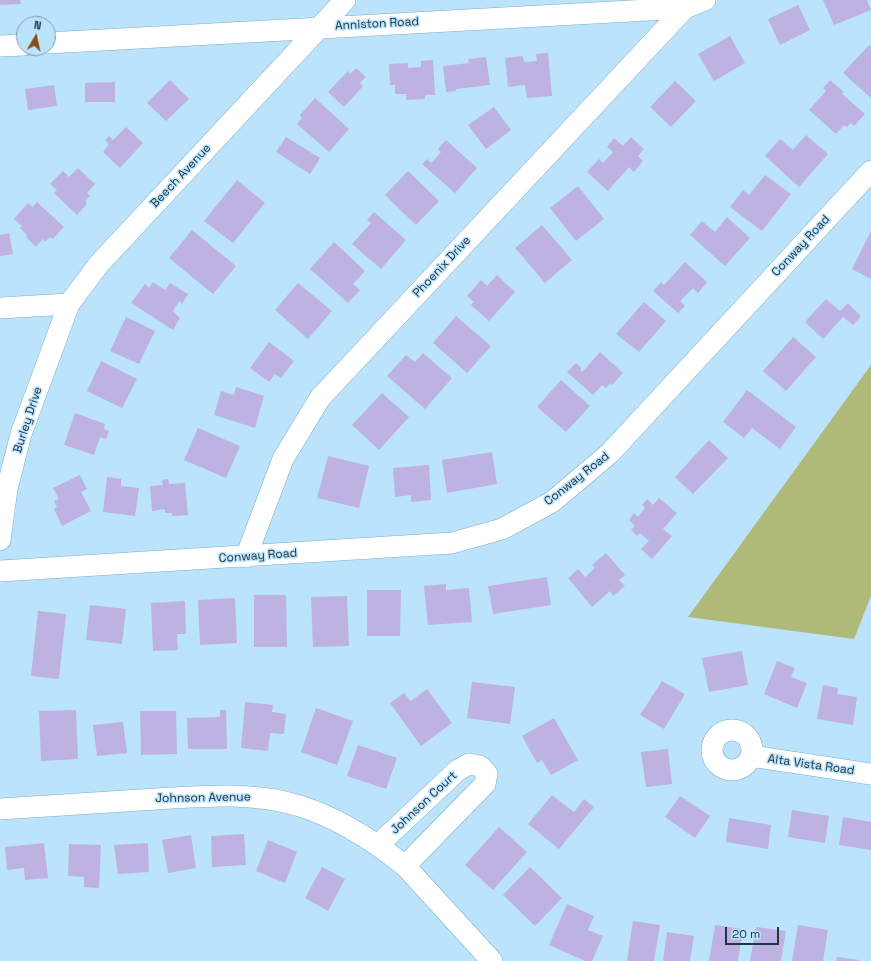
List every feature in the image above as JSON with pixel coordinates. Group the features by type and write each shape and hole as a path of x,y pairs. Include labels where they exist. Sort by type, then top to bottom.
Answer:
{"street":[{"name":"Beech Avenue","path":"69,304 99,264 345,0"},
{"name":"Anniston Road","path":"56,43 684,8 705,0"},
{"name":"Phoenix Drive","path":"246,557 283,459 320,398 684,8"},
{"path":"0,46 16,45"},
{"name":"Conway Road","path":"0,571 246,557 452,543 502,529 552,502 610,453 871,171"},
{"path":"0,308 69,304"},
{"name":"Burley Drive","path":"0,540 7,489 21,434 69,304"},
{"name":"Alta Vista Road","path":"751,756 871,774"},
{"name":"Johnson Court","path":"378,845 458,770 469,764 480,766 487,774 485,784 405,866"},
{"name":"Johnson Avenue","path":"0,809 199,796 257,797 299,806 330,818 378,845 405,866 492,961"}],"green space":[{"path":"871,365 871,596 854,639 688,617"}],"building":[{"path":"0,0 20,0 21,4 0,5"},
{"path":"823,0 867,0 871,10 834,25"},
{"path":"798,5 810,30 780,45 768,19"},
{"path":"730,36 745,63 714,81 698,54"},
{"path":"869,45 871,47 871,98 843,73"},
{"path":"548,53 552,96 527,98 525,85 508,87 505,58 523,56 524,62 537,61 536,54"},
{"path":"486,57 490,85 456,89 456,91 446,92 443,66 469,63 468,59"},
{"path":"433,60 435,95 425,95 425,99 406,100 406,94 395,94 395,85 390,85 389,64 408,63 408,68 421,67 421,61"},
{"path":"356,68 366,77 360,83 363,86 344,107 328,92 348,71 350,74"},
{"path":"170,80 189,99 166,121 147,103"},
{"path":"830,80 844,92 842,94 865,114 854,126 851,123 847,127 844,125 836,134 809,110 826,91 823,88"},
{"path":"675,81 696,101 671,127 650,107"},
{"path":"115,82 115,102 85,102 85,83"},
{"path":"54,85 57,106 28,110 25,89"},
{"path":"315,98 349,129 329,152 297,124 302,118 300,115"},
{"path":"494,107 511,130 486,149 468,125"},
{"path":"126,127 143,143 120,168 103,152 109,144 105,140 109,136 113,140"},
{"path":"806,135 828,154 799,187 765,156 780,139 793,150"},
{"path":"286,137 320,158 310,174 276,152"},
{"path":"631,137 644,149 638,156 643,161 634,172 629,167 608,191 587,172 599,159 603,163 613,152 607,147 614,138 623,146"},
{"path":"446,140 477,168 455,193 422,164 427,159 431,163 441,152 438,149"},
{"path":"78,168 95,184 87,193 90,196 85,201 87,204 77,215 54,193 57,190 50,184 63,171 69,177"},
{"path":"408,171 439,201 416,225 385,195"},
{"path":"765,175 791,194 762,231 730,207 743,190 749,195"},
{"path":"237,180 265,203 233,243 204,221"},
{"path":"578,186 604,219 576,241 550,208"},
{"path":"37,202 64,227 53,239 50,237 45,242 43,239 36,247 26,237 27,235 20,228 22,226 14,219 28,203 32,207"},
{"path":"374,212 406,240 381,269 352,244 371,223 367,220"},
{"path":"727,217 750,238 725,266 690,235 702,221 715,232"},
{"path":"542,225 572,260 545,283 515,248"},
{"path":"192,230 236,266 213,294 169,258"},
{"path":"871,231 871,279 852,269"},
{"path":"9,233 13,254 0,256 0,235"},
{"path":"334,242 365,271 353,284 360,290 348,303 310,269"},
{"path":"685,262 707,282 698,293 693,288 680,301 685,306 678,313 653,291 661,282 664,285"},
{"path":"497,275 515,292 489,321 471,305 474,302 467,296 481,280 487,286"},
{"path":"153,282 165,290 170,283 188,294 182,304 179,301 173,311 180,318 173,330 131,303 145,284 149,288"},
{"path":"298,283 332,311 308,339 275,310"},
{"path":"826,299 840,311 848,303 861,316 853,325 843,317 823,339 805,322"},
{"path":"644,302 666,321 639,352 616,334"},
{"path":"456,316 491,346 467,373 433,343"},
{"path":"126,317 155,331 139,364 110,351"},
{"path":"793,337 816,357 786,391 763,371"},
{"path":"269,342 294,361 281,378 275,374 269,382 250,368"},
{"path":"600,352 623,373 612,385 610,383 606,388 602,385 593,395 567,372 576,363 582,368 580,369 582,372"},
{"path":"423,353 452,378 425,409 387,376 406,355 415,362"},
{"path":"101,361 137,379 122,408 87,391"},
{"path":"561,380 590,406 566,432 537,407"},
{"path":"236,387 264,396 255,428 214,415 221,391 234,395"},
{"path":"747,390 796,427 780,449 752,428 744,438 723,422"},
{"path":"382,393 409,417 379,450 352,425"},
{"path":"75,413 105,424 104,429 109,431 106,439 100,437 94,455 64,445"},
{"path":"198,428 240,446 226,478 184,460"},
{"path":"709,440 728,458 693,494 675,477"},
{"path":"492,452 497,484 447,493 442,460"},
{"path":"328,456 369,466 359,508 317,498"},
{"path":"429,465 431,500 411,502 411,495 395,497 393,468"},
{"path":"80,475 87,489 81,492 91,511 62,526 54,509 57,507 54,501 59,499 53,488"},
{"path":"107,477 121,479 121,486 139,488 135,516 103,512"},
{"path":"168,479 169,484 185,483 188,515 172,516 172,513 165,513 165,509 152,511 150,486 163,485 162,480"},
{"path":"659,498 677,513 663,529 672,536 652,559 641,549 649,541 640,533 637,536 631,530 635,526 629,520 634,513 638,517 645,508 642,505 647,499 653,505"},
{"path":"606,553 625,575 619,580 625,586 613,596 610,591 592,607 568,578 578,569 585,577 595,568 592,565"},
{"path":"547,577 551,605 493,614 488,586"},
{"path":"446,584 446,590 469,588 472,622 428,625 424,586"},
{"path":"367,590 401,590 400,636 367,636"},
{"path":"254,595 286,595 287,647 254,647"},
{"path":"347,596 349,646 313,647 311,597"},
{"path":"235,598 237,643 200,645 198,600"},
{"path":"185,601 186,634 177,634 178,650 153,651 151,603"},
{"path":"90,605 126,609 122,644 86,640"},
{"path":"38,611 66,614 59,679 31,676"},
{"path":"742,651 748,685 709,692 702,658"},
{"path":"777,661 795,668 791,677 807,683 797,708 764,694"},
{"path":"662,681 685,694 664,729 640,715"},
{"path":"472,682 515,687 510,724 467,718"},
{"path":"823,685 838,688 837,694 857,697 853,725 817,719"},
{"path":"427,689 452,723 421,746 390,703 404,693 411,701"},
{"path":"245,702 273,705 272,712 286,714 284,734 270,733 268,751 241,748"},
{"path":"316,708 353,721 337,765 301,752"},
{"path":"76,710 78,759 41,761 39,711"},
{"path":"220,710 226,710 227,749 188,749 187,718 220,717"},
{"path":"140,711 176,711 177,754 141,755"},
{"path":"554,718 578,760 551,775 542,760 537,763 522,736"},
{"path":"123,722 127,753 97,756 93,725"},
{"path":"358,745 397,758 386,789 347,776"},
{"path":"668,749 672,784 646,787 641,752"},
{"path":"552,795 574,812 584,799 594,807 559,849 528,824"},
{"path":"680,796 710,816 695,838 665,817"},
{"path":"792,810 829,816 825,843 788,837"},
{"path":"843,817 871,822 871,850 839,845"},
{"path":"729,818 771,825 768,849 726,842"},
{"path":"499,827 527,852 493,890 465,865"},
{"path":"244,834 246,865 212,867 211,836"},
{"path":"191,835 196,868 168,873 162,840"},
{"path":"268,840 297,852 285,883 256,871"},
{"path":"44,843 48,878 25,880 24,868 7,870 5,847"},
{"path":"148,843 149,872 118,874 114,845"},
{"path":"69,844 101,845 99,888 84,887 84,877 68,876"},
{"path":"322,867 345,879 328,911 305,898"},
{"path":"530,867 562,898 535,926 503,895"},
{"path":"567,904 594,916 588,930 603,936 592,961 585,961 549,945"},
{"path":"633,921 660,925 654,961 627,961"},
{"path":"715,925 743,929 738,961 709,961"},
{"path":"798,925 828,930 823,961 792,961"},
{"path":"756,927 786,931 781,961 750,961"},
{"path":"667,932 694,936 690,961 663,961"},
{"path":"837,957 859,960 859,961 836,961"}]}
